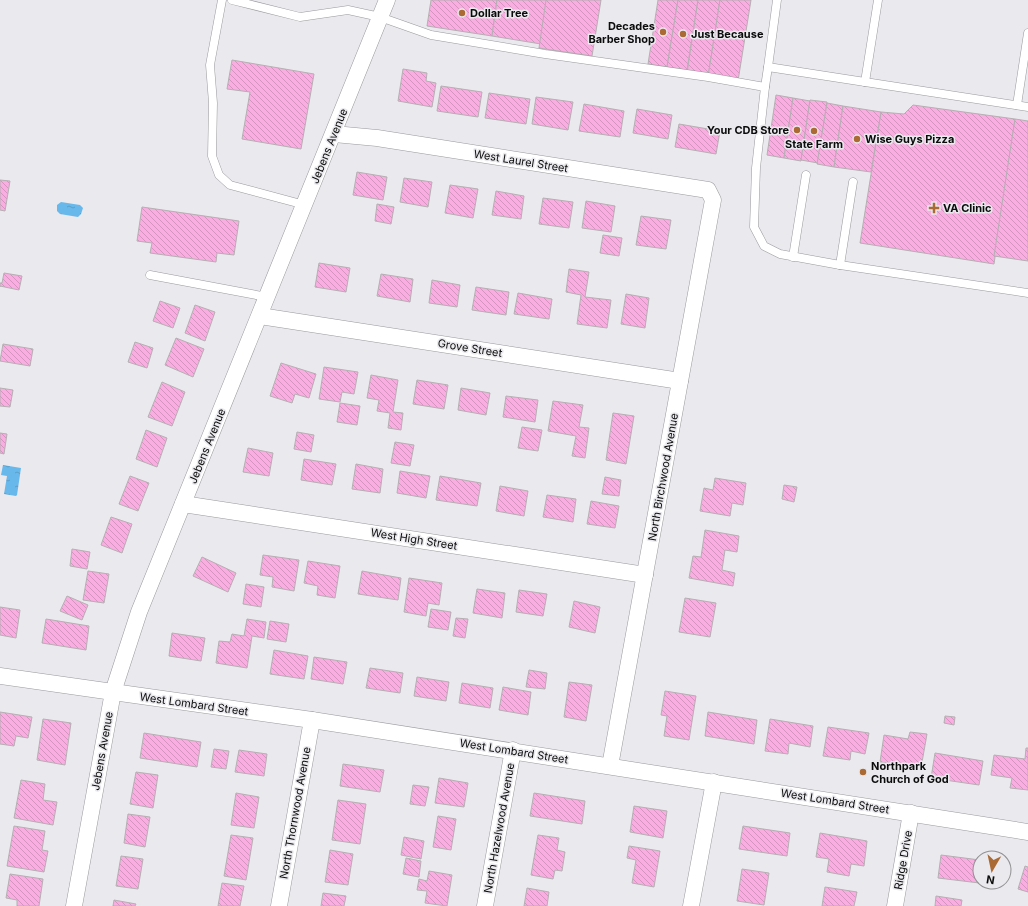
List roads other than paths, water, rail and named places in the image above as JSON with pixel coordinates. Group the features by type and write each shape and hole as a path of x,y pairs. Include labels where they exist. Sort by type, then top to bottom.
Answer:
{"street":[{"name":"Jebens Avenue","path":"74,906 112,692 139,612 334,134 387,0"},
{"name":"West Laurel Street","path":"334,134 377,138 708,190"},
{"name":"North Birchwood Avenue","path":"610,766 713,200 708,190"},
{"name":"Grove Street","path":"260,316 680,381"},
{"name":"West High Street","path":"183,504 645,575"},
{"name":"West Lombard Street","path":"0,676 512,750 1028,832"},
{"name":"North Thornwood Avenue","path":"279,906 312,720"},
{"name":"North Hazelwood Avenue","path":"485,906 512,750"},
{"path":"692,906 714,782"},
{"name":"Ridge Drive","path":"895,906 911,813"}],"lane":[{"path":"222,0 210,65 213,103 212,156 219,175 230,185 305,205"},
{"path":"232,0 300,17 348,10 380,18 431,36 708,77 765,87"},
{"path":"777,0 756,168 754,227 764,246 780,254 840,265 1028,292"},
{"path":"865,82 878,0"},
{"path":"1017,105 1028,33"},
{"path":"768,67 1028,107"},
{"path":"793,256 806,175"},
{"path":"840,265 853,182"},
{"path":"150,275 267,297"}],"water":[{"path":"61,202 80,205 83,208 81,214 78,217 60,214 57,211 57,205"},
{"path":"3,465 21,468 16,496 4,494 7,476 1,475"}],"place":[{"name":"Dollar Tree","path":"462,13"},
{"name":"Decades Barber Shop","path":"663,32"},
{"name":"Just Because","path":"683,34"},
{"name":"Your CDB Store","path":"797,130"},
{"name":"State Farm","path":"814,131"},
{"name":"Wise Guys Pizza","path":"857,139"},
{"name":"VA Clinic","path":"934,208"},
{"name":"Northpark Church of God","path":"863,772"}]}
